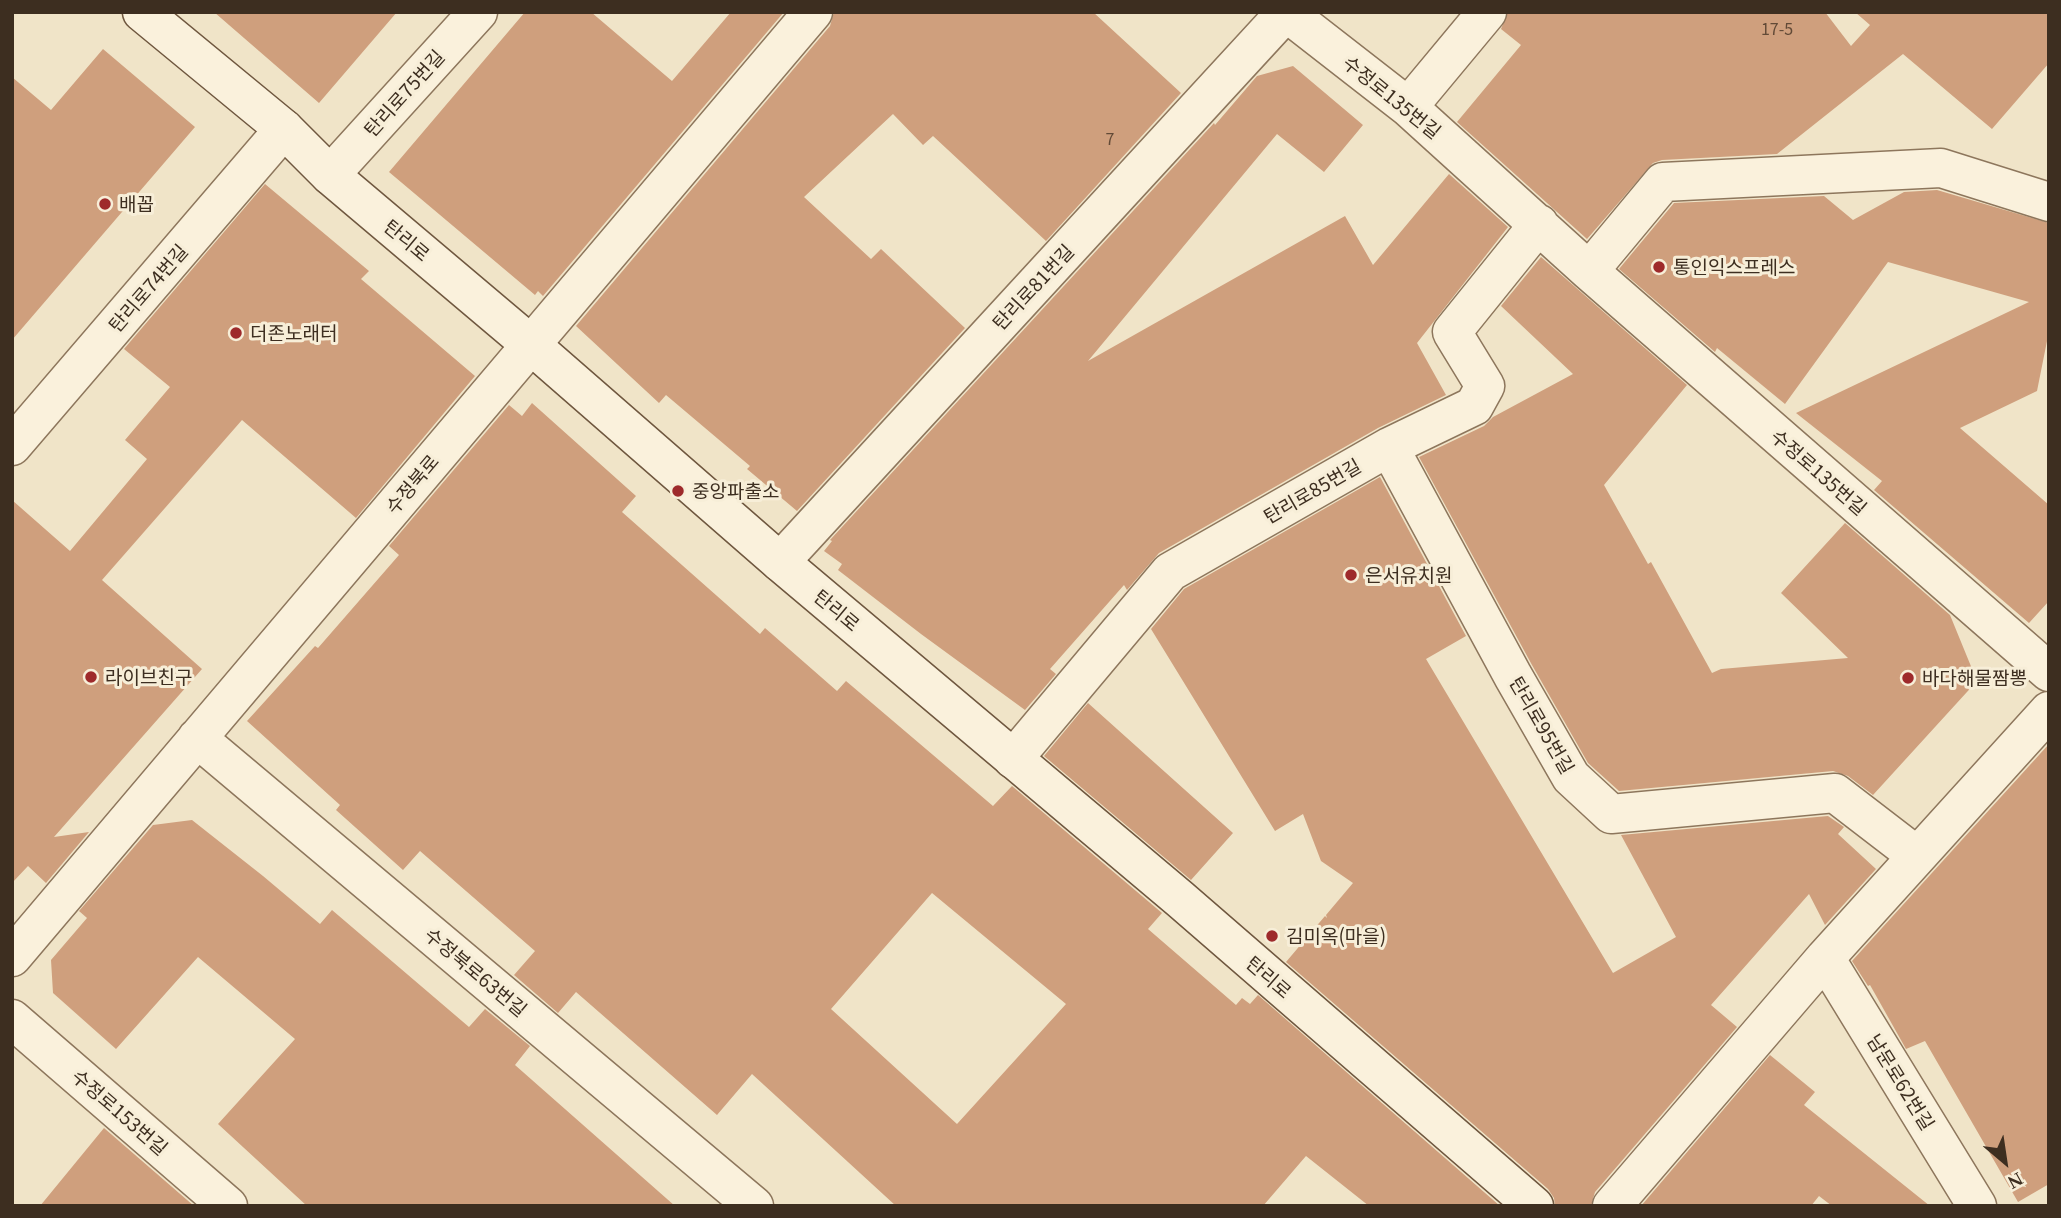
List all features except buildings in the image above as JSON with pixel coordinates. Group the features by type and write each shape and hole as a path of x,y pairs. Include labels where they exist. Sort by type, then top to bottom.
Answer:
{"street":[{"name":"탄리로","path":"142,12 284,129 330,175 530,344 780,562 1190,908 1534,1206"},
{"name":"탄리로75번길","path":"330,175 478,12"},
{"name":"수정북로","path":"12,957 813,12"},
{"name":"수정로135번길","path":"1286,12 1408,107 1589,271 2049,672"},
{"name":"탄리로81번길","path":"780,562 1286,12"},
{"path":"1408,107 1487,12"},
{"name":"탄리로74번길","path":"12,446 284,129"},
{"path":"1589,271 1663,182 1941,168 2049,202"},
{"name":"탄리로85번길","path":"1013,759 1170,572 1390,447 1474,406 1485,386 1452,332 1539,224"},
{"name":"탄리로95번길","path":"1390,447 1513,676 1571,777 1611,814 1835,793 1917,856"},
{"path":"1612,1206 1825,958 2049,711"},
{"name":"수정북로63번길","path":"197,738 754,1206"},
{"name":"남문로62번길","path":"1825,958 1977,1206"},
{"name":"수정로153번길","path":"12,1019 229,1206"}],"place":[{"name":"배꼽","path":"105,204"},
{"name":"통인익스프레스","path":"1659,267"},
{"name":"더존노래터","path":"236,333"},
{"name":"중앙파출소","path":"678,491"},
{"name":"은서유치원","path":"1351,575"},
{"name":"라이브친구","path":"91,677"},
{"name":"바다해물짬뽕","path":"1908,678"},
{"name":"김미옥(마을)","path":"1272,936"}]}
